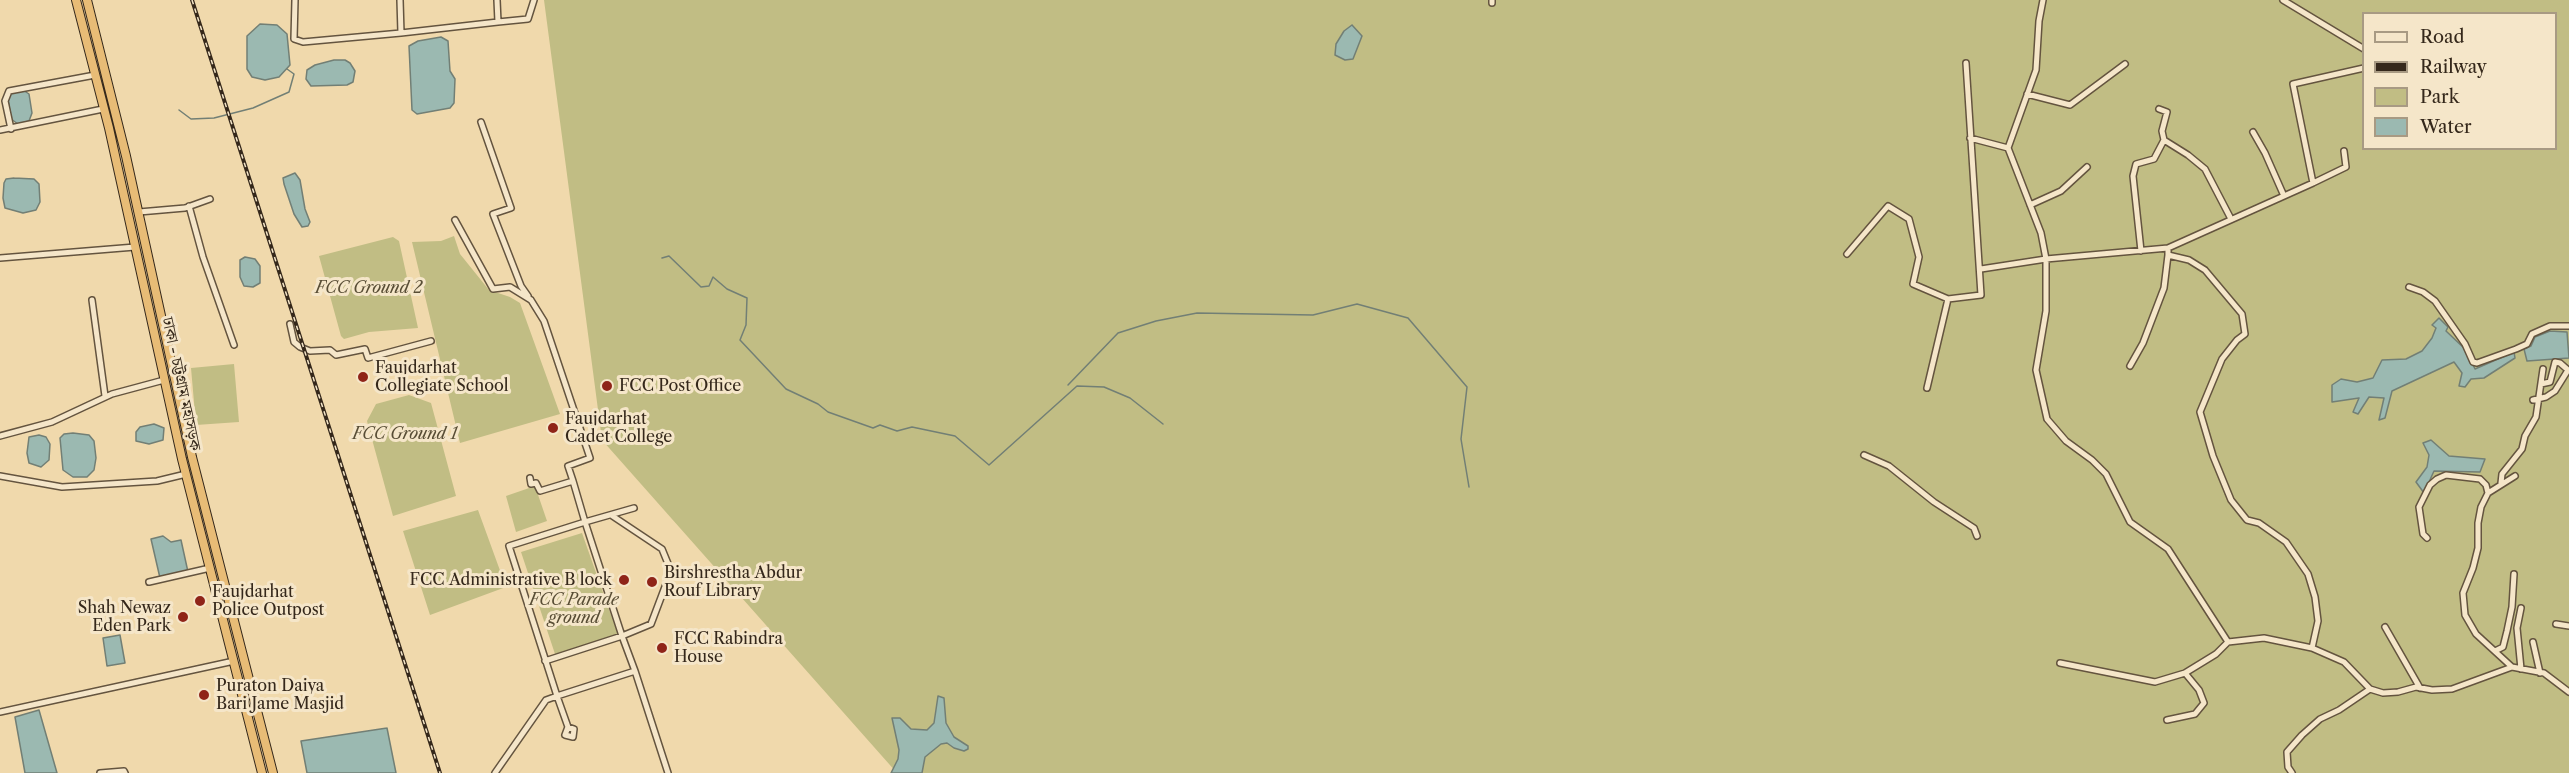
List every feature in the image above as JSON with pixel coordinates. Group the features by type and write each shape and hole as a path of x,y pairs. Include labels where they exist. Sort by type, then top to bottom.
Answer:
{"highway":[{"name":"ঢাকা - চট্টগ্রাম মহাসড়ক","path":"76,0 186,474 262,773"},
{"name":"ঢাকা - চট্টগ্রাম মহাসড়ক","path":"87,0 139,212 192,457 273,773"}],"street":[{"path":"295,0 294,39 303,42 528,20 534,0"},
{"path":"400,0 401,33"},
{"path":"497,0 498,22"},
{"path":"2043,0 2039,21 2036,70 2008,148 2042,233 2046,259 2046,311 2036,369 2047,419 2066,441 2092,460 2106,474 2130,522 2168,549 2228,642"},
{"path":"2283,0 2362,48"},
{"path":"1847,254 1888,206 1910,219 1919,256 1913,284 1948,299 1981,295 1966,63"},
{"path":"2027,94 2070,105 2125,64"},
{"path":"2313,183 2293,84 2362,69"},
{"path":"11,129 5,101 9,91 95,75"},
{"path":"0,130 103,109"},
{"path":"2141,251 2133,176 2136,164 2154,159 2164,140 2162,131 2167,112 2159,109"},
{"path":"481,122 511,208 493,214 521,286 544,321 590,458 568,466 668,773"},
{"path":"2253,132 2284,196"},
{"path":"1970,138 2008,148"},
{"path":"2164,140 2205,169 2230,217"},
{"path":"2168,252 2346,167 2344,151"},
{"path":"2030,205 2061,191 2087,167"},
{"path":"139,212 189,206 210,199"},
{"path":"189,206 203,257 234,345"},
{"path":"455,220 493,289 510,287 531,300"},
{"path":"0,258 135,247"},
{"path":"1981,269 2046,259 2141,251 2168,252 2189,260 2205,270 2242,314 2245,334 2237,340 2222,359 2200,412 2213,456 2231,500 2247,520 2259,523 2286,542 2308,574 2315,597 2318,621 2312,648"},
{"path":"2130,366 2143,344 2164,288 2168,252"},
{"path":"2409,287 2423,292 2435,301 2465,344 2473,362 2477,363 2527,344 2532,334 2550,326 2569,326"},
{"path":"1927,388 1948,299"},
{"path":"93,300 105,396"},
{"path":"290,324 294,342 300,347 310,351 330,350 336,355 364,349 368,358 431,341"},
{"path":"2536,400 2555,391 2568,370 2555,362 2550,382 2541,384"},
{"path":"2501,483 2502,474 2522,449 2525,436 2535,417 2536,400 2543,369"},
{"path":"0,436 52,422 105,396 164,380"},
{"path":"1864,454 1889,466 1934,502 1974,528 1977,536"},
{"path":"0,476 62,487 157,481 186,474"},
{"path":"2427,538 2423,534 2419,507 2430,485 2446,475 2480,478 2486,485 2487,493 2478,523 2478,548 2474,568 2463,593 2465,615 2476,634 2512,667 2540,672 2569,692"},
{"path":"2487,493 2515,476"},
{"path":"530,478 531,484 537,483 540,491 573,481"},
{"path":"568,727 509,546 634,508"},
{"path":"545,661 651,624 671,571 662,549 611,515"},
{"path":"149,582 210,568"},
{"path":"2495,651 2503,647 2507,631 2512,607 2514,573"},
{"path":"2521,608 2517,628 2521,669"},
{"path":"2556,624 2569,626"},
{"path":"2385,627 2420,688"},
{"path":"2060,663 2155,682 2185,673 2216,654 2228,642 2264,638 2312,648 2344,662 2370,689 2383,693 2420,688 2452,689 2512,667"},
{"path":"2533,642 2540,672"},
{"path":"0,712 234,661"},
{"path":"495,773 546,700 635,671"},
{"path":"2167,720 2195,714 2204,703 2199,690 2185,673"},
{"path":"2292,773 2288,767 2287,752 2302,735 2320,719 2339,710 2370,689"},
{"path":"100,773 124,771 125,773"}],"green space":[{"path":"544,0 2569,0 2569,773 897,773 602,440"},
{"path":"454,236 460,254 489,290 520,303 560,414 460,443 412,242 441,241"},
{"name":"FCC Ground 2","path":"393,237 399,241 418,328 369,332 344,339 341,336 319,256"},
{"path":"234,364 239,422 196,425 191,368"},
{"name":"FCC Ground 1","path":"409,395 431,403 456,496 393,516 367,421 376,404"},
{"path":"535,486 547,521 516,532 506,496"},
{"path":"478,510 506,587 430,615 403,531"},
{"name":"FCC Parade ground","path":"582,533 618,635 555,654 521,552"}],"water":[{"path":"260,24 277,25 287,34 290,65 279,77 265,80 252,77 247,69 247,36"},
{"path":"1352,25 1362,36 1353,59 1345,60 1335,55 1336,44 1344,31"},
{"path":"441,37 448,41 450,71 455,79 454,103 450,108 417,114 412,110 409,46 418,41"},
{"path":"334,60 345,60 350,63 355,71 353,82 347,85 311,86 306,79 307,70 315,65"},
{"path":"23,90 29,94 32,113 29,121 18,124 11,119 8,99 10,93"},
{"path":"295,173 300,180 305,209 310,222 308,226 302,227 294,214 284,184 283,178"},
{"path":"6,179 34,179 39,184 40,202 36,210 23,213 5,208 4,183"},
{"path":"245,257 255,259 260,266 260,283 253,287 244,286 240,277 240,260"},
{"path":"2439,318 2448,327 2446,331 2466,350 2475,369 2514,352 2515,358 2484,378 2471,379 2465,387 2459,386 2462,373 2454,362 2392,391 2385,418 2379,420 2384,398 2369,397 2358,414 2353,412 2359,398 2332,402 2332,385 2341,379 2357,382 2373,378 2382,360 2406,359 2422,351 2436,328 2432,325"},
{"path":"2550,331 2567,332 2569,358 2527,361 2524,349 2531,346 2535,337"},
{"path":"154,424 164,428 163,440 149,444 136,441 136,432 140,427"},
{"path":"64,434 89,435 94,441 96,458 94,470 87,477 73,477 63,470 60,438"},
{"path":"39,435 46,437 50,444 49,460 41,467 29,463 27,453 29,437"},
{"path":"2431,440 2449,456 2485,459 2480,472 2434,471 2424,493 2416,482 2427,467 2429,455 2423,443"},
{"path":"163,536 171,542 181,540 188,572 160,578 151,539"},
{"path":"120,635 125,663 107,666 103,638"},
{"path":"938,696 944,698 946,723 954,737 968,746 968,749 964,751 947,743 941,744 925,757 922,773 891,773 898,759 899,750 892,718 900,718 911,729 927,730 934,723"},
{"path":"39,710 57,773 25,773 15,717"},
{"path":"387,728 396,773 307,773 301,741"}],"waterway":[{"path":"179,110 191,119 214,118 253,108 289,92 294,74 287,69"},
{"path":"662,258 669,256 701,287 709,286 713,277 727,289 747,298 746,325 740,340 786,389 818,404 828,412 873,428 880,425 897,431 912,427 955,436 989,465 1077,386 1104,387 1130,398 1163,424"},
{"path":"1068,385 1118,333 1156,321 1197,313 1313,315 1357,304 1408,318 1467,387 1461,439 1469,487"}],"railway":[{"path":"192,0 440,773"}],"place":[{"name":"Faujdarhat Collegiate School","path":"363,377"},
{"name":"FCC Post Office","path":"607,386"},
{"name":"Faujdarhat Cadet College","path":"553,428"},
{"name":"FCC Administrative B lock","path":"624,580"},
{"name":"Birshrestha Abdur Rouf Library","path":"652,582"},
{"name":"Faujdarhat Police Outpost","path":"200,601"},
{"name":"Shah Newaz Eden Park","path":"183,617"},
{"name":"FCC Rabindra House","path":"662,648"},
{"name":"Puraton Daiya Bari Jame Masjid","path":"204,695"}]}
